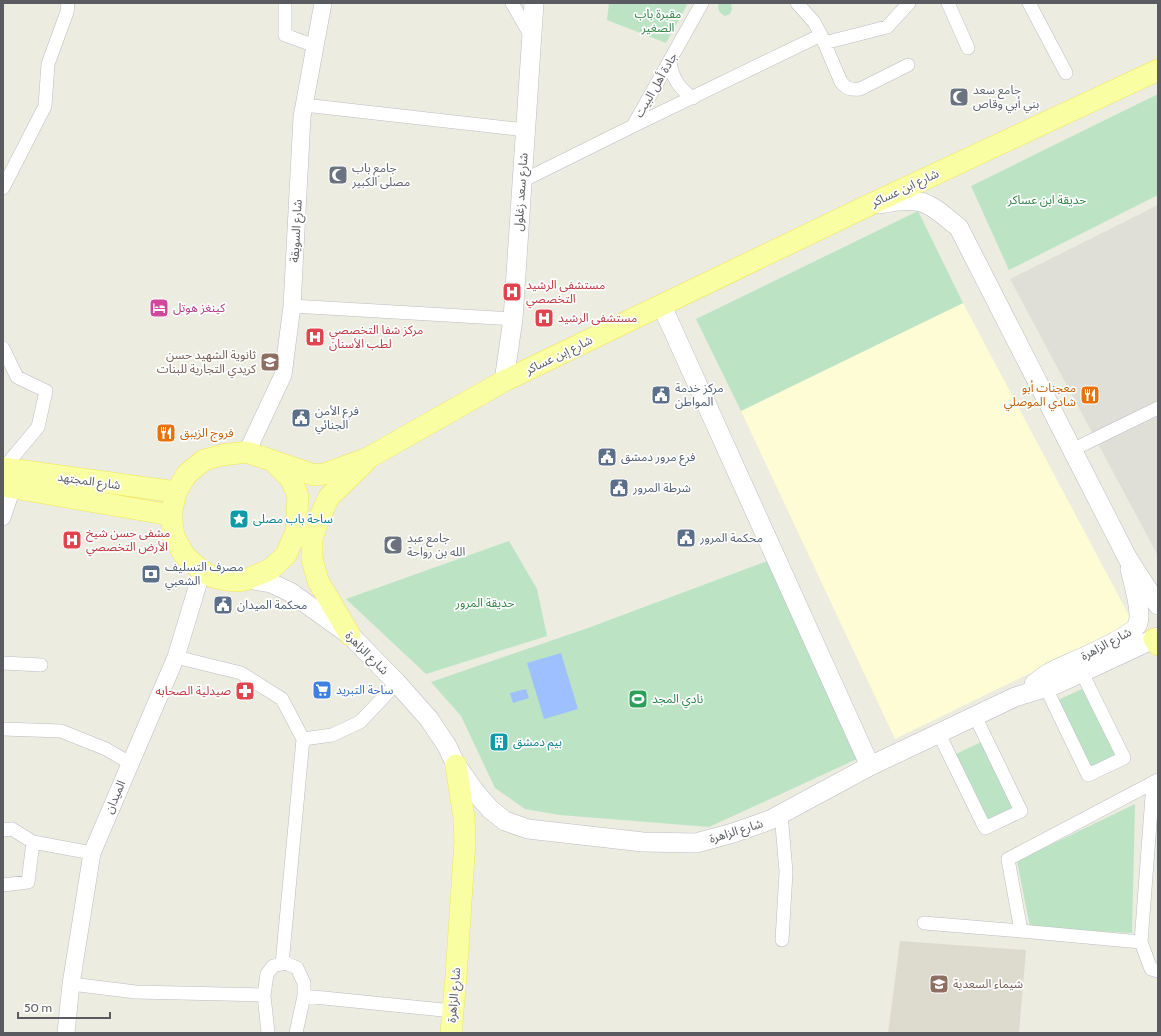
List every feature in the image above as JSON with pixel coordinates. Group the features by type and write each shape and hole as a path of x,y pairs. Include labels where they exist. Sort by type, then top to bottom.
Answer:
{"main road":[{"name":"شارع سعد زغلول","path":"504,381 513,319 534,3"},
{"name":"شارع ابن عساكر","path":"865,207 872,199 886,190 1158,56"},
{"name":"شارع ابن عساكر","path":"865,207 1158,70"},
{"path":"865,207 902,200 918,201 935,208 959,228 1128,559 1158,605"},
{"name":"شارع إبن عساكر","path":"274,462 314,475 324,474 368,458 504,381 865,207"},
{"path":"662,306 870,766"},
{"path":"246,452 274,462 291,479 298,496 296,532 286,555 271,569 248,579 239,581 213,577 202,571 185,556 174,537 171,514 176,492 187,474 204,460 222,454 246,452"},
{"path":"350,635 318,581 312,559 312,540 317,523 329,497 368,458"},
{"name":"شارع المجتهد","path":"3,468 95,482 176,492"},
{"name":"شارع المجتهد","path":"8,487 171,514"},
{"name":"شارع الزاهرة","path":"248,579 271,583 290,592 350,635 397,683 429,719 447,746 456,765 476,793 490,809 506,820 528,829 632,841 696,843 733,833 770,820 870,766 1015,697 1049,674 1132,632 1138,626 1139,614 1128,559"},
{"name":"شارع الزاهرة","path":"1015,697 1057,684 1157,640"},
{"name":"شارع الزاهرة","path":"451,1033 465,841 464,818 456,765"}],"street":[{"path":"3,188 45,106 48,64 67,12 68,3"},
{"path":"285,3 285,35 315,46"},
{"name":"شارع السويقة","path":"246,452 283,375 292,306 304,105 323,3"},
{"path":"512,3 532,38"},
{"name":"جادة أهل البيت","path":"633,126 702,3"},
{"path":"797,3 814,22 823,39 841,82 846,88 852,90 860,89 908,64"},
{"path":"522,181 633,126 823,39 887,27 908,3"},
{"path":"948,3 968,48"},
{"path":"1029,3 1066,73"},
{"path":"670,62 676,83 693,98"},
{"path":"304,105 526,130"},
{"path":"292,306 513,319"},
{"path":"3,348 17,377 46,391 38,427 3,468"},
{"path":"1072,450 1158,408"},
{"path":"3,519 8,487"},
{"name":"الميدان","path":"66,1033 71,984 92,853 176,657 202,571"},
{"path":"176,657 241,673 282,699 303,739 282,964"},
{"path":"3,663 41,665"},
{"path":"1046,688 1088,775 1124,758 1082,673"},
{"path":"303,739 332,734 360,722 397,683"},
{"path":"939,734 985,828 1021,811 975,716"},
{"path":"3,729 61,731 106,749 130,763"},
{"path":"1021,931 1008,859 1155,781"},
{"path":"1155,781 1141,942 1151,969 1158,971"},
{"path":"782,813 786,872 782,940"},
{"path":"3,830 12,830 33,842 92,853"},
{"path":"3,885 28,882 33,842"},
{"path":"924,923 1141,942"},
{"path":"268,1033 264,995 267,974 273,966 282,964 297,968 304,983 304,996 296,1033"},
{"path":"71,984 136,992 264,995"},
{"path":"304,996 453,1011"}],"shaded area":[{"path":"1158,205 1158,556 1010,279"},
{"path":"963,303 1133,623 895,739 741,411"},
{"path":"900,941 1026,950 1019,1033 888,1033"}],"green space":[{"name":"مقبرة باب الصغير","path":"609,3 688,3 666,43 607,20"},
{"path":"719,3 731,3 732,9 730,14 725,16 721,14 718,9"},
{"name":"حديقة ابن عساكر","path":"1158,94 1158,195 1009,270 971,186"},
{"path":"918,211 963,303 741,411 696,319"},
{"name":"حديقة المرور","path":"509,541 537,589 547,636 426,674 346,599"},
{"name":"نادي المجد","path":"770,560 857,759 709,827 560,815 525,809 495,788 461,716 431,682 588,628"},
{"path":"1084,688 1117,757 1090,770 1056,701"},
{"path":"981,742 1015,810 987,824 954,755"},
{"path":"1135,804 1132,933 1030,927 1017,861"}],"water":[{"path":"561,653 578,709 544,719 527,663"},
{"path":"526,689 529,698 513,703 510,693"}],"place":[{"name":"جامع سعد بني أبي وقاص","path":"959,97"},
{"name":"جامع باب مصلى الكبير","path":"338,175"},
{"name":"مستشفى الرشيد التخصصي","path":"512,292"},
{"name":"كينغز هوتل","path":"159,308"},
{"name":"مستشفى الرشيد","path":"544,318"},
{"name":"مركز شفا التخصصي لطب الأسنان","path":"315,337"},
{"name":"ثانوية الشهيد حسن كريدي التجارية للبنات","path":"270,362"},
{"name":"مركز خدمة المواطن","path":"661,395"},
{"name":"معجنات أبو شادي الموصلي","path":"1090,395"},
{"name":"فرع الأمن الجنائي","path":"301,418"},
{"name":"فروج الزيبق","path":"166,433"},
{"name":"فرع مرور دمشق","path":"607,457"},
{"name":"شرطة المرور","path":"619,488"},
{"name":"ساحة باب مصلى","path":"239,519"},
{"name":"محكمة المرور","path":"686,538"},
{"name":"مشفى حسن شيخ الأرض التخصصي","path":"72,540"},
{"name":"جامع عبد الله بن رواحة","path":"393,545"},
{"name":"مصرف التسليف الشعبي","path":"151,574"},
{"name":"محكمة الميدان","path":"223,605"},
{"name":"ساحة التبريد","path":"322,690"},
{"name":"صيدلية الصحابه","path":"245,691"},
{"name":"نادي المجد","path":"638,699"},
{"name":"بيم دمشق","path":"499,742"},
{"name":"شيماء السعدية","path":"939,984"}]}
